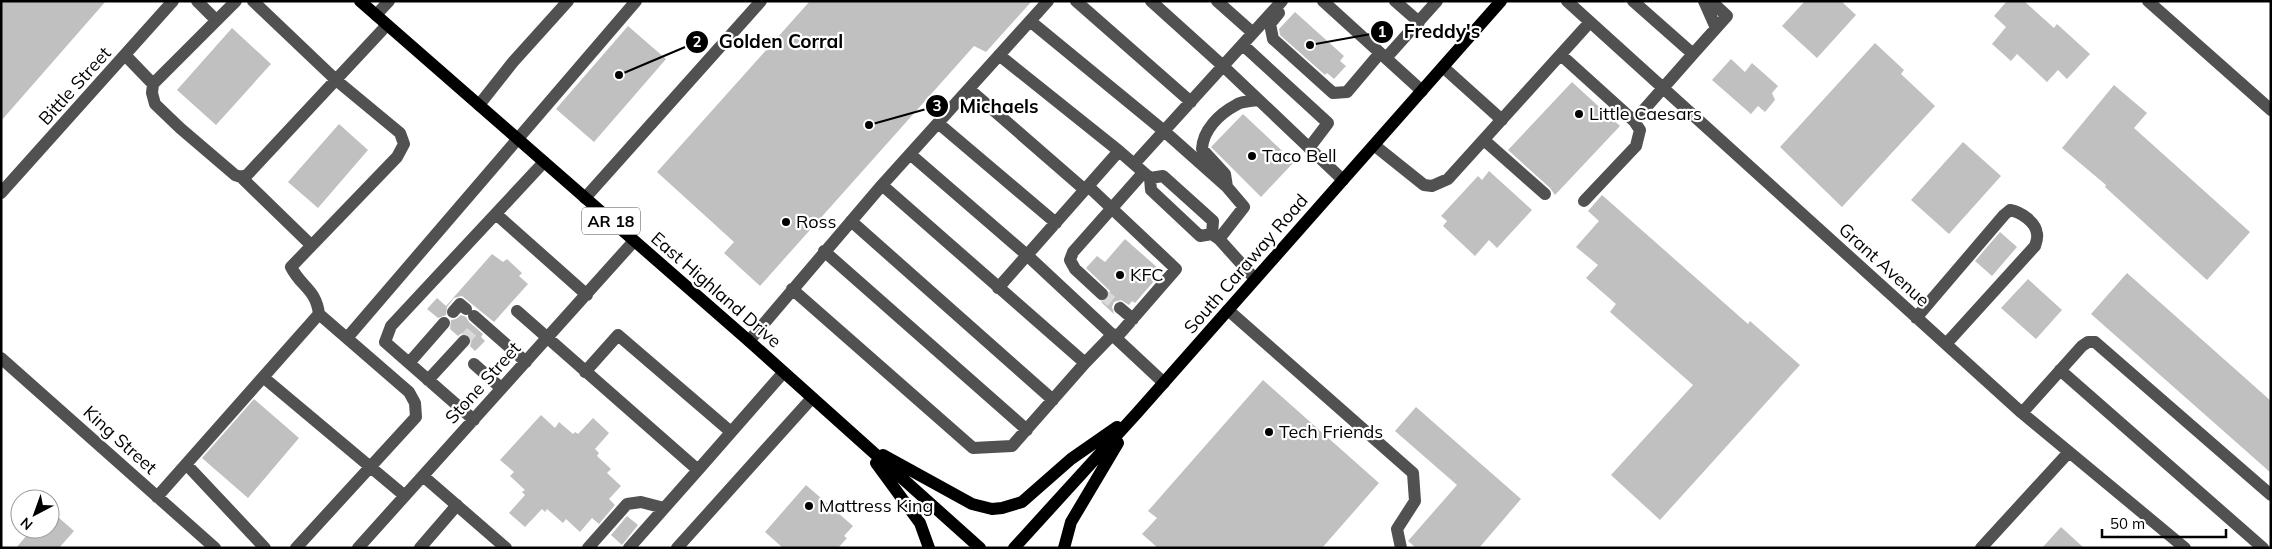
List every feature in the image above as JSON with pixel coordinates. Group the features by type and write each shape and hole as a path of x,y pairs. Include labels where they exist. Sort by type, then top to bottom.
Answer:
{"main road":[{"name":"East Highland Drive","path":"360,1 749,341 980,548"},
{"name":"South Caraway Road","path":"1014,548 1164,383 1443,68 1496,3"},
{"path":"861,442 972,504 992,509 1002,508 1022,502 1071,459 1137,413"},
{"path":"1064,548 1078,510 1137,413"},
{"path":"861,442 920,523 929,548"}],"street":[{"name":"Bittle Street","path":"1,193 174,1"},
{"path":"197,1 216,20"},
{"path":"236,1 153,84 152,93 155,104 235,175 241,177 311,245"},
{"path":"253,1 336,80 400,133 404,144 397,157 291,267 295,276 306,284 314,296 319,314 409,392 415,403 416,417 296,548"},
{"path":"376,15 389,1"},
{"path":"479,105 513,62 568,1"},
{"path":"347,338 636,1"},
{"path":"585,198 761,1"},
{"path":"749,341 851,221 1048,1"},
{"path":"1076,1 1191,102"},
{"path":"1151,1 1223,66 1343,180"},
{"path":"1217,1 1253,33"},
{"path":"1102,294 1075,269 1070,260 1073,252 1142,172 1164,132 1282,1"},
{"path":"1288,1 1270,24 1274,39 1333,93 1347,92 1419,22 1437,1"},
{"path":"1324,1 1422,91"},
{"path":"1395,1 1419,22"},
{"name":"Grant Avenue","path":"1567,1 2022,413 2185,548"},
{"path":"1633,1 1693,54"},
{"path":"1704,1 1716,28"},
{"path":"1634,122 1727,16 1711,1"},
{"path":"2148,1 2271,110"},
{"path":"999,55 1119,151 1142,172 1151,190 1200,236 1215,236 1244,207 1227,187 1030,20"},
{"path":"1374,145 1418,182 1432,186 1448,179 1590,22"},
{"path":"241,177 247,175 387,25"},
{"path":"1243,45 1328,123 1310,148"},
{"path":"1561,55 1634,122 1640,130 1636,146 1584,201"},
{"path":"126,56 153,84"},
{"path":"1443,68 1502,120"},
{"path":"792,289 973,448 1012,446 1085,363 1133,319 1176,269 1112,209 969,89"},
{"path":"1227,187 1225,174 1202,150 1203,138 1218,118 1237,104 1259,100"},
{"path":"938,123 1056,223"},
{"path":"1484,140 1545,194"},
{"path":"998,288 1119,151"},
{"path":"910,154 1028,256 1164,383"},
{"path":"474,420 385,342 391,326 544,162"},
{"path":"1142,172 1163,176 1213,220 1215,236 1255,279"},
{"path":"882,186 1085,363"},
{"path":"1916,318 2004,215 2010,210 2019,212 2034,226 2038,235 2035,246 1946,344"},
{"path":"496,214 587,295"},
{"path":"851,221 1053,400"},
{"name":"Stone Street","path":"358,548 634,241"},
{"path":"824,252 1027,430"},
{"path":"453,312 460,304 474,319 526,362"},
{"path":"1120,308 1133,319"},
{"path":"1228,310 1413,474 1415,501 1398,529 1401,548"},
{"path":"517,311 698,470"},
{"path":"157,496 319,314"},
{"path":"409,363 444,323"},
{"path":"586,372 618,334 731,432"},
{"path":"428,380 464,341"},
{"path":"2022,413 2082,346 2088,342 2095,342 2271,495"},
{"name":"King Street","path":"1,358 215,548"},
{"path":"474,364 502,388"},
{"path":"2060,370 2263,548"},
{"path":"629,548 783,373"},
{"path":"263,377 405,496"},
{"path":"677,548 812,398"},
{"path":"1981,548 2069,452"},
{"path":"186,464 265,548"},
{"path":"423,476 506,548"},
{"path":"588,548 626,504 641,502 664,508"},
{"path":"420,548 456,505"}],"building":[{"path":"1,1 106,1 1,121"},
{"path":"810,1 1032,1 986,52 974,46 760,286 724,253 734,242 657,172"},
{"path":"1805,1 1841,1 1856,15 1817,58 1782,26"},
{"path":"2007,1 2024,1 2054,28 2057,24 2090,54 2067,79 2058,70 2047,82 2017,54 2011,61 1992,44 2006,27 1994,16"},
{"path":"1295,12 1344,56 1340,61 1346,66 1334,79 1327,73 1325,75 1280,35 1279,29"},
{"path":"628,26 666,59 594,142 556,109"},
{"path":"232,28 271,64 216,125 177,90"},
{"path":"1875,43 1904,70 1901,74 1935,106 1842,207 1780,147"},
{"path":"1731,59 1745,72 1752,63 1778,86 1772,93 1775,100 1765,112 1758,106 1751,114 1712,80"},
{"path":"1572,82 1620,126 1555,195 1550,188 1508,150"},
{"path":"2114,85 2147,113 2134,128 2250,232 2207,280 2105,187 2106,185 2062,148"},
{"name":"Taco Bell","path":"1243,114 1294,162 1261,197 1211,147"},
{"path":"339,124 368,150 318,208 288,182"},
{"path":"1963,142 2001,176 1949,234 1911,200"},
{"path":"1489,171 1532,210 1497,248 1489,240 1475,256 1443,226 1447,221 1441,216 1478,176 1482,180"},
{"path":"1602,195 1748,324 1750,321 1800,365 1660,520 1611,475 1693,385 1610,312 1616,304 1586,278 1598,265 1576,247 1599,221 1588,211"},
{"path":"2000,232 2017,247 1992,276 1975,261"},
{"name":"KFC","path":"1125,239 1159,269 1152,277 1155,280 1135,303 1132,301 1129,305 1121,300 1114,302 1112,307 1114,314 1101,302 1108,299 1110,291 1086,268 1097,256 1105,262"},
{"path":"492,254 503,262 507,259 522,273 519,276 528,284 494,322 462,296 454,298 447,307 446,315 438,318 427,309 437,298 446,306"},
{"path":"2127,273 2271,401 2271,473 2091,314"},
{"path":"2028,279 2062,310 2036,339 2001,308"},
{"path":"461,315 466,317 483,334 481,337 485,341 475,351 470,346 472,339 469,335 462,333 458,336 450,329 451,320"},
{"name":"Tech Friends","path":"1263,380 1379,483 1322,548 1158,548 1142,534 1157,518 1148,511"},
{"path":"254,399 299,438 248,498 202,458"},
{"path":"1416,407 1521,499 1479,548 1416,548 1408,541 1457,485 1395,431"},
{"path":"541,415 555,428 559,422 573,434 575,432 578,434 593,418 609,433 595,449 599,453 597,456 611,469 607,473 621,486 609,499 615,505 599,524 592,518 580,532 566,519 563,523 547,509 545,512 542,509 525,527 509,513 525,495 522,492 525,490 510,476 514,472 500,460"},
{"name":"Mattress King","path":"806,485 853,526 844,536 847,538 838,548 783,548 765,532"},
{"path":"627,516 638,525 622,545 611,535"},
{"path":"60,519 74,531 59,548 16,548 24,539 60,539"},
{"path":"2061,527 2084,548 2042,548"}],"tunnel":[{"path":"1102,294 1120,308"},
{"path":"464,341 473,330"}],"place":[{"name":"Freddy's","path":"1310,45"},
{"name":"Golden Corral","path":"619,75"},
{"name":"Little Caesars","path":"1579,114"},
{"name":"Michaels","path":"869,125"},
{"name":"Taco Bell","path":"1252,156"},
{"name":"Ross","path":"786,222"},
{"name":"KFC","path":"1120,275"},
{"name":"Tech Friends","path":"1269,432"},
{"name":"Mattress King","path":"809,506"}]}
